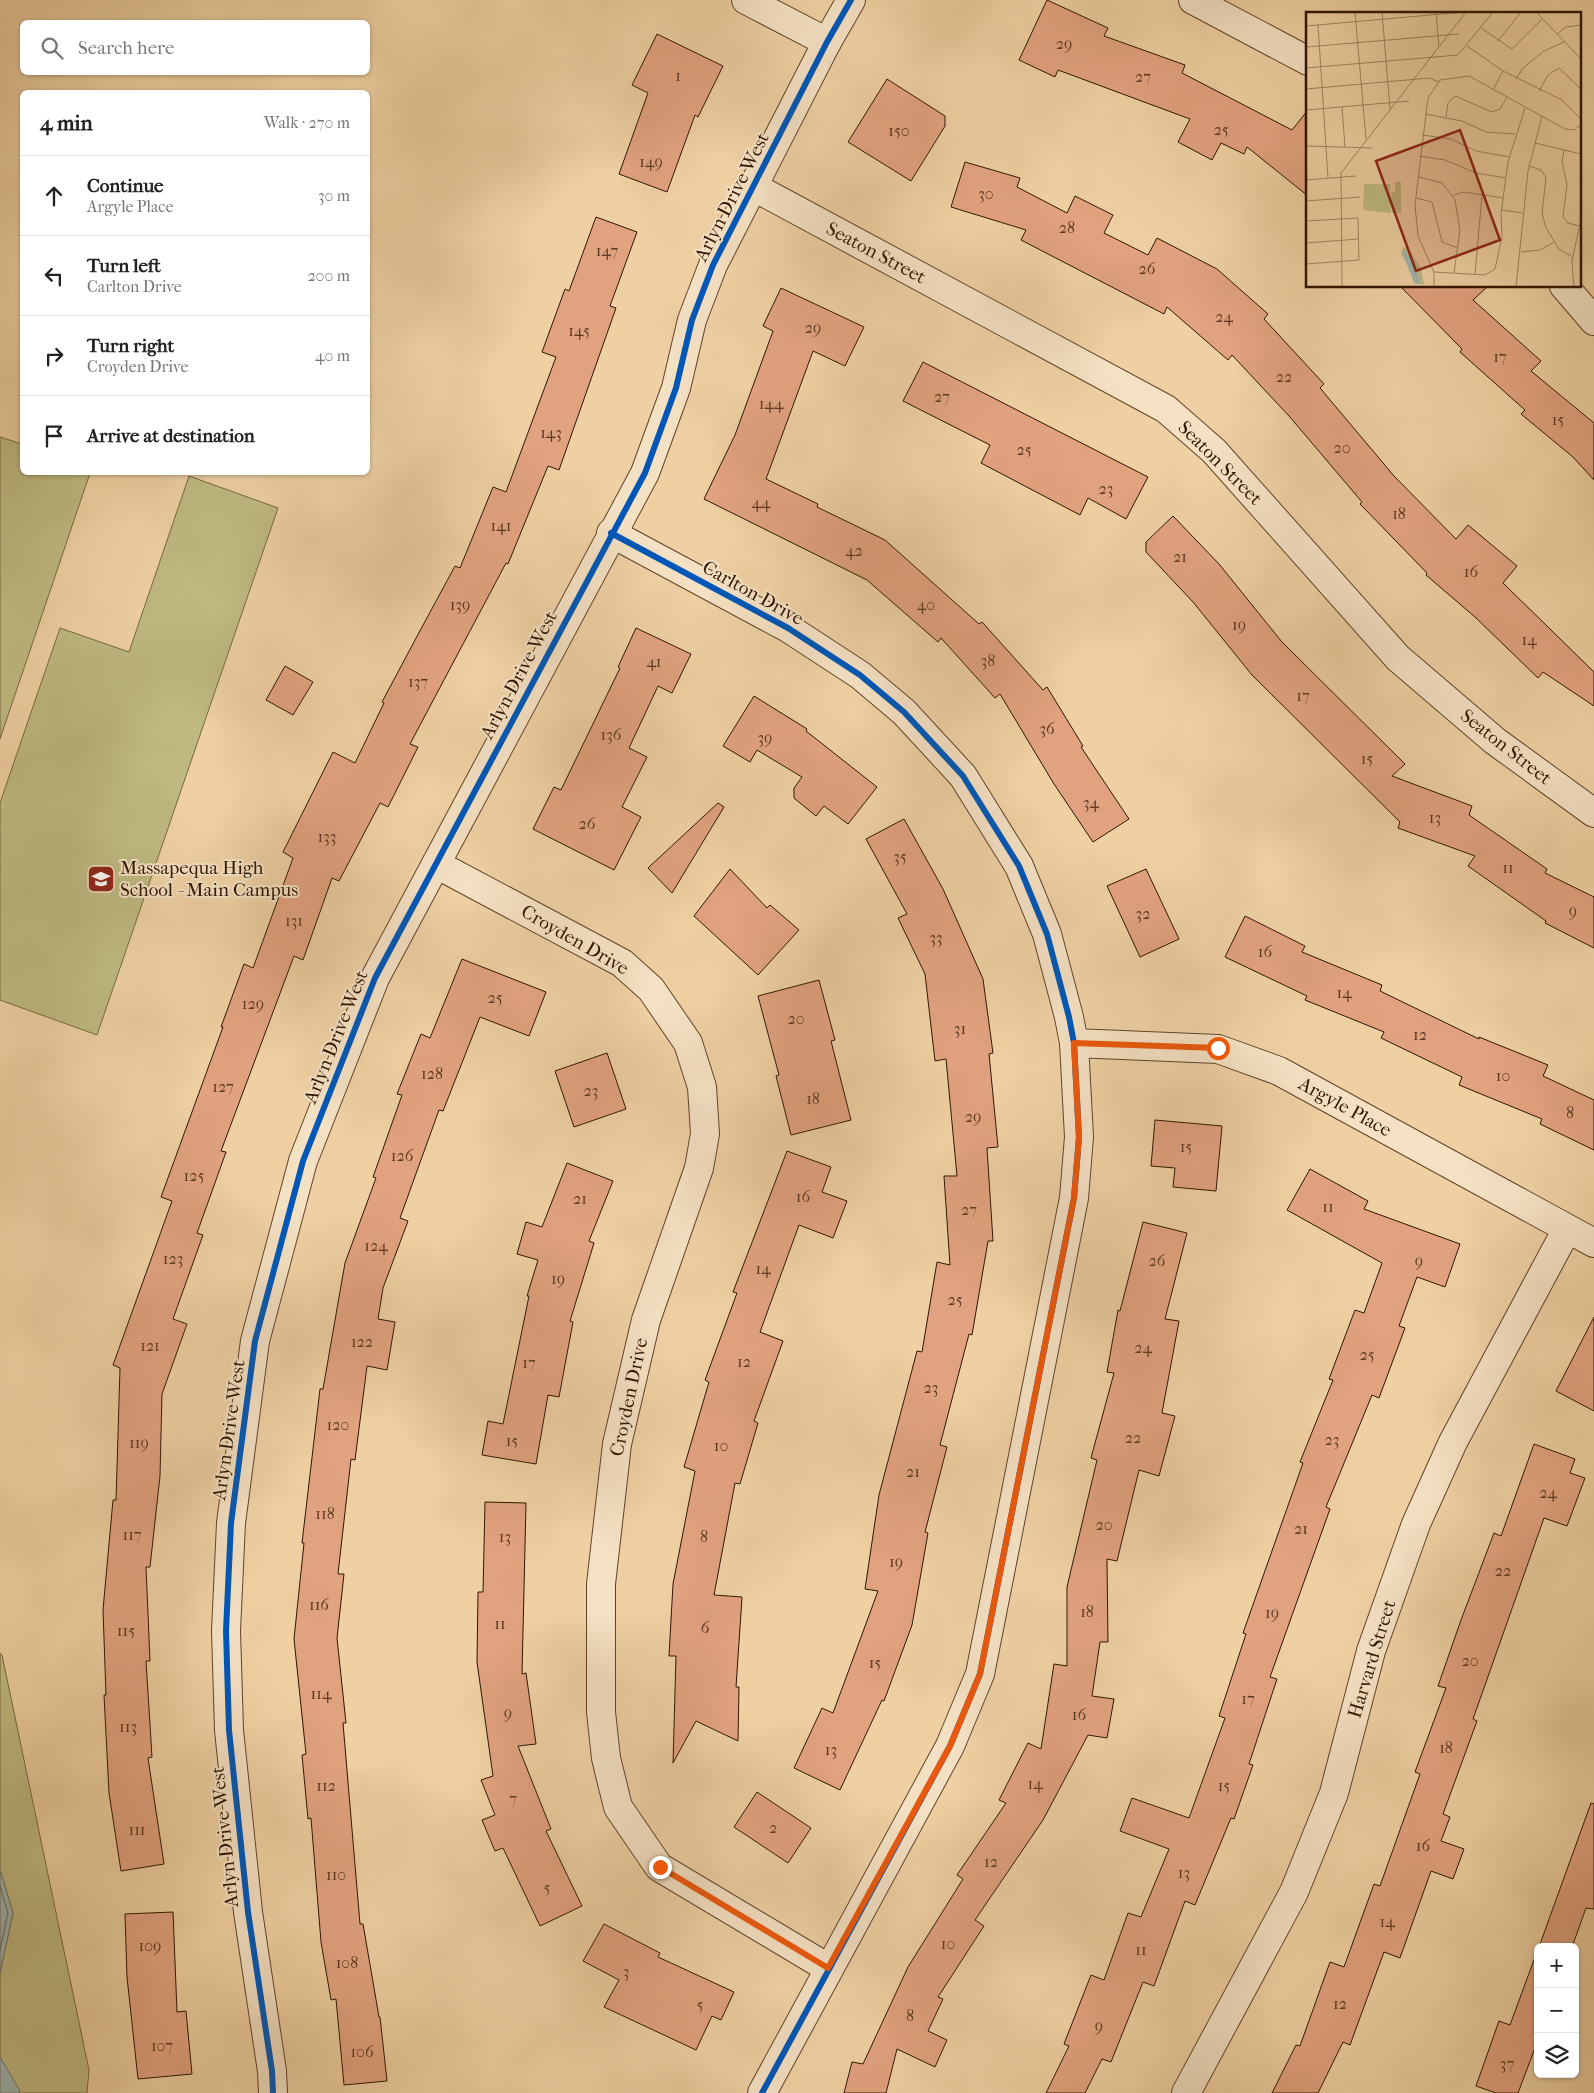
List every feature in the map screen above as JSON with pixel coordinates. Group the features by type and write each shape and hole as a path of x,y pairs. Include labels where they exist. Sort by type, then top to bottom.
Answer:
{"street":[{"path":"746,0 827,42"},
{"name":"Arlyn Drive West","path":"273,2093 272,2071 248,1912 229,1730 226,1631 234,1504 256,1342 303,1161 375,978 611,533 645,473 676,388 692,320 713,265 827,42 851,0"},
{"path":"1193,0 1306,60"},
{"name":"Seaton Street","path":"754,187 1166,409 1214,451 1398,658 1495,741 1594,812"},
{"path":"1566,288 1594,322"},
{"name":"Carlton Drive","path":"611,533 788,628 860,675 910,719 962,776 1019,866 1047,934 1074,1043 1079,1137 1074,1198 980,1674 950,1746 828,1968 762,2093"},
{"name":"Croyden Drive","path":"436,864 622,963 651,989 688,1043 702,1087 705,1134 699,1168 646,1320 617,1444 601,1584 601,1712 606,1758 618,1807 660,1867 828,1968"},
{"name":"Argyle Place","path":"1074,1043 1218,1048 1279,1071 1594,1243"},
{"name":"Harvard Street","path":"1186,2093 1294,1892 1334,1792 1371,1651 1416,1524 1453,1442 1567,1229"}],"shaded area":[{"path":"0,437 20,443 20,475 89,475 0,739"},
{"path":"189,476 278,508 97,1035 0,1000 0,803 60,628 129,652"},
{"path":"0,1653 2,1655 89,2070 87,2093 20,2093 0,2057 0,1973 13,1913 0,1870"}],"water":[{"path":"0,1870 13,1913 0,1973"},
{"path":"0,2057 19,2089 20,2093 0,2093"}],"building":[{"path":"1047,0 1108,28 1104,36 1185,65 1182,73 1292,130 1306,112 1306,194 1247,147 1244,154 1221,143 1212,160 1178,142 1190,119 1058,70 1055,77 1019,60"},
{"path":"657,34 723,66 698,117 695,115 667,192 619,174 648,93 632,85"},
{"path":"887,79 945,116 945,126 911,181 848,142"},
{"path":"965,162 1020,178 1017,187 1067,213 1075,196 1113,215 1104,233 1148,255 1157,238 1217,269 1268,314 1264,319 1324,384 1320,388 1394,476 1456,539 1468,525 1517,566 1503,583 1594,672 1594,706 1543,672 1538,678 1475,617 1426,575 1427,573 1360,504 1362,502 1289,416 1232,355 1228,360 1167,307 1164,314 1021,240 1026,230 951,207"},
{"path":"596,217 637,232 610,306 616,308 559,470 548,466 508,564 506,563 410,744 418,747 388,807 380,803 339,881 332,878 303,960 294,956 221,1151 226,1152 197,1233 203,1235 173,1319 187,1324 162,1394 160,1476 150,1567 146,1567 150,1661 146,1661 152,1757 148,1758 164,1864 121,1871 109,1793 104,1695 106,1695 103,1610 113,1500 116,1500 120,1368 113,1365 172,1201 161,1197 244,964 253,968 293,858 283,852 333,752 355,763 384,703 382,702 415,640 455,566 460,568 493,487 506,492 556,357 542,352 565,289 569,291"},
{"path":"781,288 864,327 845,366 813,351 766,479 818,504 817,507 885,540 979,624 982,622 1043,690 1047,687 1083,746 1081,747 1129,819 1093,842 1054,784 1000,694 995,698 941,638 938,642 867,580 704,499 735,435 773,331 763,326"},
{"path":"1402,288 1486,288 1473,300 1541,361 1531,371 1594,423 1594,480 1573,457 1521,414 1525,410 1460,352 1462,349"},
{"path":"923,362 1148,477 1126,519 1088,498 1080,515 981,463 990,445 903,401"},
{"path":"1173,516 1219,564 1282,642 1405,764 1392,776 1472,806 1469,815 1547,869 1545,873 1594,897 1594,948 1545,923 1546,921 1468,866 1475,856 1398,828 1400,822 1252,675 1193,602 1146,552 1146,542"},
{"path":"636,628 691,654 672,693 658,686 629,748 647,757 622,807 641,817 614,870 533,829 554,787 561,790 620,668 618,667"},
{"path":"285,666 313,682 293,715 266,700"},
{"path":"754,696 807,729 806,731 877,787 848,824 824,806 816,816 794,798 794,788 802,777 757,750 750,762 723,746"},
{"path":"718,803 724,807 672,893 648,868"},
{"path":"904,819 943,889 983,979 993,1053 989,1054 998,1147 987,1148 993,1241 988,1241 972,1335 969,1334 940,1445 947,1447 925,1532 928,1533 912,1625 884,1701 882,1700 840,1790 794,1768 822,1708 833,1713 878,1591 865,1589 879,1495 917,1351 922,1352 937,1262 950,1265 944,1176 957,1176 946,1059 935,1061 925,974 898,918 907,914 866,839"},
{"path":"730,869 767,908 770,905 799,930 758,975 694,916"},
{"path":"1146,869 1179,939 1140,957 1107,886"},
{"path":"1245,916 1305,946 1302,952 1382,985 1380,991 1479,1039 1479,1037 1548,1065 1543,1076 1594,1100 1594,1150 1540,1124 1542,1119 1459,1085 1462,1077 1381,1038 1384,1032 1305,1000 1307,996 1225,957"},
{"path":"462,959 546,992 529,1036 480,1017 443,1111 439,1110 400,1218 408,1221 383,1288 378,1319 395,1322 387,1370 367,1366 355,1460 351,1459 338,1574 344,1574 337,1638 346,1723 343,1723 360,1924 363,1924 380,2017 387,2081 344,2085 336,1999 331,2000 321,1942 311,1818 308,1819 302,1755 306,1754 294,1639 304,1543 302,1543 320,1389 323,1389 345,1263 376,1178 373,1177 402,1095 397,1094 421,1034 430,1038"},
{"path":"819,980 835,1040 831,1041 851,1120 791,1135 776,1076 779,1075 758,996"},
{"path":"607,1053 626,1109 574,1127 555,1071"},
{"path":"1155,1120 1222,1126 1216,1191 1173,1187 1175,1168 1151,1166"},
{"path":"787,1151 831,1167 822,1192 847,1201 833,1238 799,1225 760,1332 783,1341 754,1421 758,1423 740,1484 735,1483 714,1595 742,1597 736,1687 739,1687 738,1741 696,1721 673,1763 676,1656 669,1656 673,1584 695,1471 684,1467 709,1382 705,1380 737,1293 733,1292"},
{"path":"567,1163 613,1181 589,1241 594,1243 570,1321 573,1322 559,1397 548,1395 536,1464 482,1455 488,1421 503,1424 529,1296 527,1296 538,1260 517,1254 526,1222 542,1227"},
{"path":"1310,1169 1368,1201 1364,1209 1460,1244 1445,1287 1417,1277 1399,1326 1405,1328 1379,1398 1372,1395 1326,1507 1330,1509 1270,1677 1277,1679 1249,1764 1253,1765 1234,1819 1231,1818 1195,1905 1185,1901 1154,1986 1143,1982 1111,2062 1102,2059 1085,2093 1046,2093 1069,2046 1064,2044 1091,1975 1104,1980 1128,1913 1141,1917 1169,1849 1120,1831 1132,1798 1189,1818 1225,1718 1219,1716 1246,1634 1243,1633 1303,1463 1300,1462 1333,1380 1329,1379 1355,1310 1364,1313 1382,1263 1287,1210"},
{"path":"1143,1222 1187,1233 1165,1319 1179,1321 1162,1413 1175,1416 1159,1476 1139,1470 1117,1561 1107,1559 1108,1642 1100,1642 1092,1696 1114,1699 1107,1738 1088,1735 1043,1820 975,1920 984,1926 938,1997 943,1999 928,2031 947,2040 935,2067 897,2049 886,2093 844,2093 852,2062 863,2064 908,1967 963,1879 957,1875 1006,1803 999,1800 1028,1743 1041,1749 1054,1664 1067,1666 1067,1587 1097,1460 1091,1458 1114,1373 1107,1372 1118,1310 1120,1311"},
{"path":"1594,1317 1594,1411 1556,1391"},
{"path":"1534,1444 1575,1459 1570,1473 1585,1478 1567,1526 1544,1518 1473,1719 1477,1721 1443,1814 1450,1817 1441,1841 1464,1849 1453,1879 1431,1871 1400,1958 1384,1952 1350,2045 1343,2042 1318,2093 1272,2093 1296,2045 1300,2046 1330,1962 1344,1967 1374,1884 1380,1886 1420,1774 1415,1772 1446,1688 1438,1686 1494,1533 1501,1536"},
{"path":"485,1502 526,1503 522,1674 526,1673 536,1744 518,1746 551,1829 546,1831 582,1906 540,1926 503,1848 495,1851 482,1820 495,1815 481,1780 493,1776 477,1662 478,1592 483,1592"},
{"path":"757,1792 811,1828 788,1863 734,1827"},
{"path":"1591,1803 1594,1804 1594,1909 1586,1908 1573,1943 1540,1943"},
{"path":"173,1912 177,2012 186,2011 192,2074 138,2079 127,1977 125,1914"},
{"path":"604,1924 660,1953 658,1957 734,1992 721,2020 712,2016 696,2050 604,2007 619,1980 583,1961"},
{"path":"1534,1960 1534,2051 1518,2093 1496,2093 1476,2086 1499,2021 1510,2025"}],"cycle path":[{"path":"273,2093 272,2071 248,1912 229,1730 226,1631 231,1523 255,1341 303,1161 375,978 645,473 676,388 692,320 713,265 827,42 851,0"},
{"path":"611,533 788,628 860,675 904,712 963,776 1019,866 1047,934 1074,1043 1079,1137 1074,1198 980,1674 950,1746 762,2093"}],"place":[{"name":"Massapequa High School - Main Campus","path":"101,879"}],"route":[{"path":"660,1867 828,1968 950,1746 980,1674 1074,1198 1079,1137 1074,1043 1218,1048"}]}
